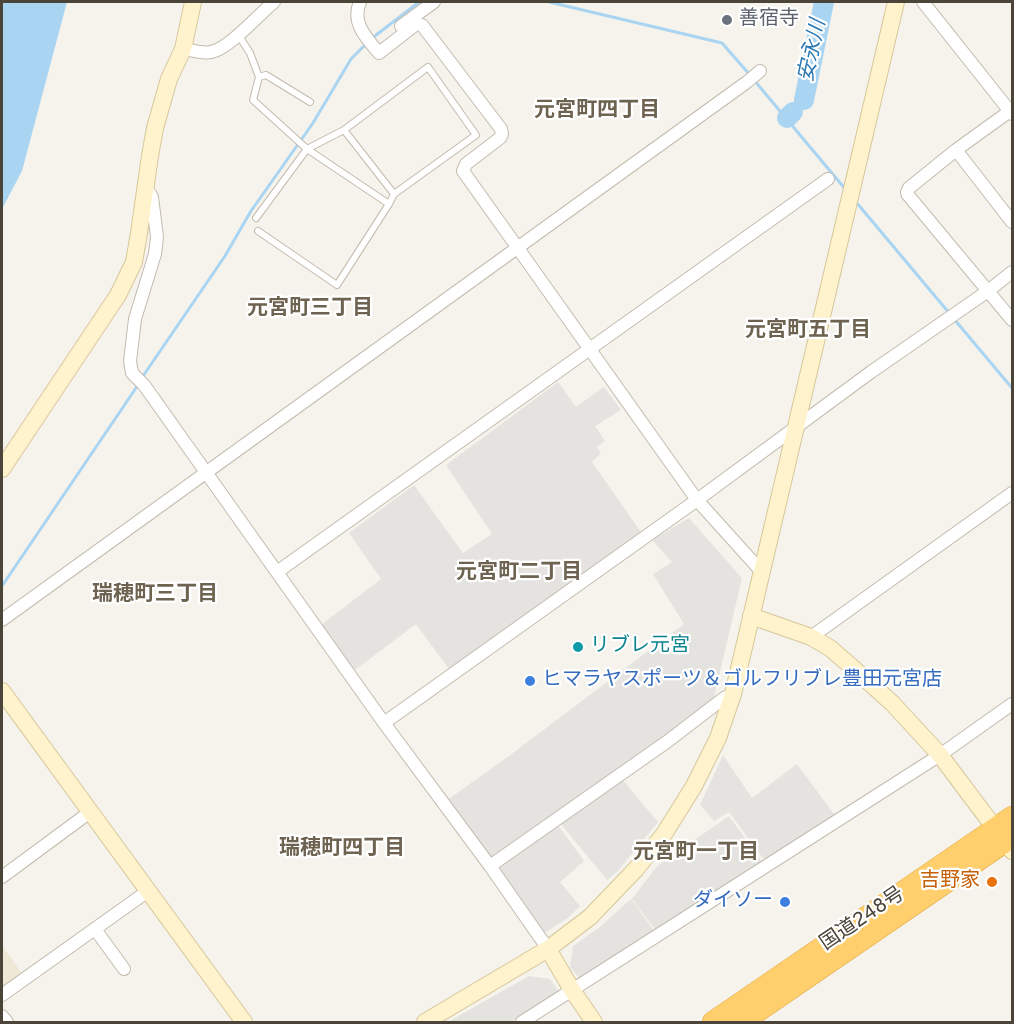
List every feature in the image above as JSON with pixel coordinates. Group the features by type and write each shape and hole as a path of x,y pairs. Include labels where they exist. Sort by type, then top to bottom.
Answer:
{"highway":[{"name":"国道248号","path":"713,1023 1008,835"},
{"name":"国道248号","path":"742,1023 1008,835"}],"street":[{"path":"2,469 118,295 134,262 155,128 170,79 183,49 193,2"},
{"path":"183,49 215,52 239,36 274,2"},
{"path":"360,2 357,9 358,24 378,52 415,25 422,24 501,129 500,138 466,164 463,171 697,500 761,571"},
{"path":"425,1023 548,949 597,910 658,843 694,786 718,738 733,694 896,2"},
{"path":"923,2 1011,112 956,150 907,192 1012,320"},
{"path":"373,46 434,3"},
{"path":"2,620 760,71"},
{"path":"956,150 1012,222"},
{"path":"277,572 828,179"},
{"path":"146,188 152,196 157,237 155,254 135,319 129,361 132,373 144,385 384,723 490,867 548,949 594,1023"},
{"path":"384,723 1012,272"},
{"path":"811,638 1012,493"},
{"path":"751,616 811,638 830,648 892,703 1008,835"},
{"path":"2,691 244,1023"},
{"path":"490,867 724,698 733,694"},
{"path":"522,1023 940,755 1012,704"},
{"path":"2,877 90,812"},
{"path":"2,995 148,891"},
{"path":"95,929 123,969"},
{"path":"2,1016 6,1023"}],"lane":[{"path":"239,36 250,53 259,77 254,100 307,149 389,204"},
{"path":"256,218 307,149 344,130 428,67 476,135 394,194 337,285 258,231"},
{"path":"259,77 266,75 310,102"},
{"path":"344,130 394,194"}],"shaded area":[{"path":"558,382 576,407 604,387 621,410 595,426 605,441 597,447 601,453 592,462 643,535 451,672 416,624 355,670 321,625 381,579 349,533 414,485 463,553 492,534 446,465"},
{"path":"689,518 742,578 713,702 489,864 443,803 684,624 653,574 672,562 652,540"},
{"path":"723,755 752,798 797,764 836,817 765,861 729,812 714,821 700,805"},
{"path":"622,779 658,822 617,872 607,880 560,823"},
{"path":"729,816 763,863 656,931 632,899 657,866"},
{"path":"558,825 584,861 560,882 580,906 568,918 544,933 496,867"},
{"path":"631,899 655,932 580,979 570,967 573,946 600,927"},
{"path":"2,945 22,974 2,990"},
{"path":"529,976 550,979 559,992 512,1022 448,1022"}],"water":[{"path":"2,2 67,2 22,171 2,209"}],"waterway":[{"path":"371,39 419,2"},
{"path":"549,2 722,43 750,75"},
{"name":"安永川","path":"804,100 824,2"},
{"path":"141,379 225,256 251,211 313,123 351,59 366,44"},
{"path":"754,80 846,190"},
{"name":"安永川","path":"787,118 793,112"},
{"path":"856,202 950,314"},
{"path":"954,319 1012,388"},
{"path":"2,586 138,385"}],"place":[{"name":"善宿寺","path":"727,20"},
{"name":"リブレ元宮","path":"578,647"},
{"name":"ヒマラヤスポーツ＆ゴルフリブレ豊田元宮店","path":"530,681"},
{"name":"吉野家","path":"992,882"},
{"name":"ダイソー","path":"785,902"}],"district":[{"name":"元宮町四丁目","path":"597,112"},
{"name":"元宮町三丁目","path":"310,310"},
{"name":"元宮町五丁目","path":"808,332"},
{"name":"元宮町二丁目","path":"519,574"},
{"name":"瑞穂町三丁目","path":"155,596"},
{"name":"瑞穂町四丁目","path":"342,850"},
{"name":"元宮町一丁目","path":"696,854"}]}
